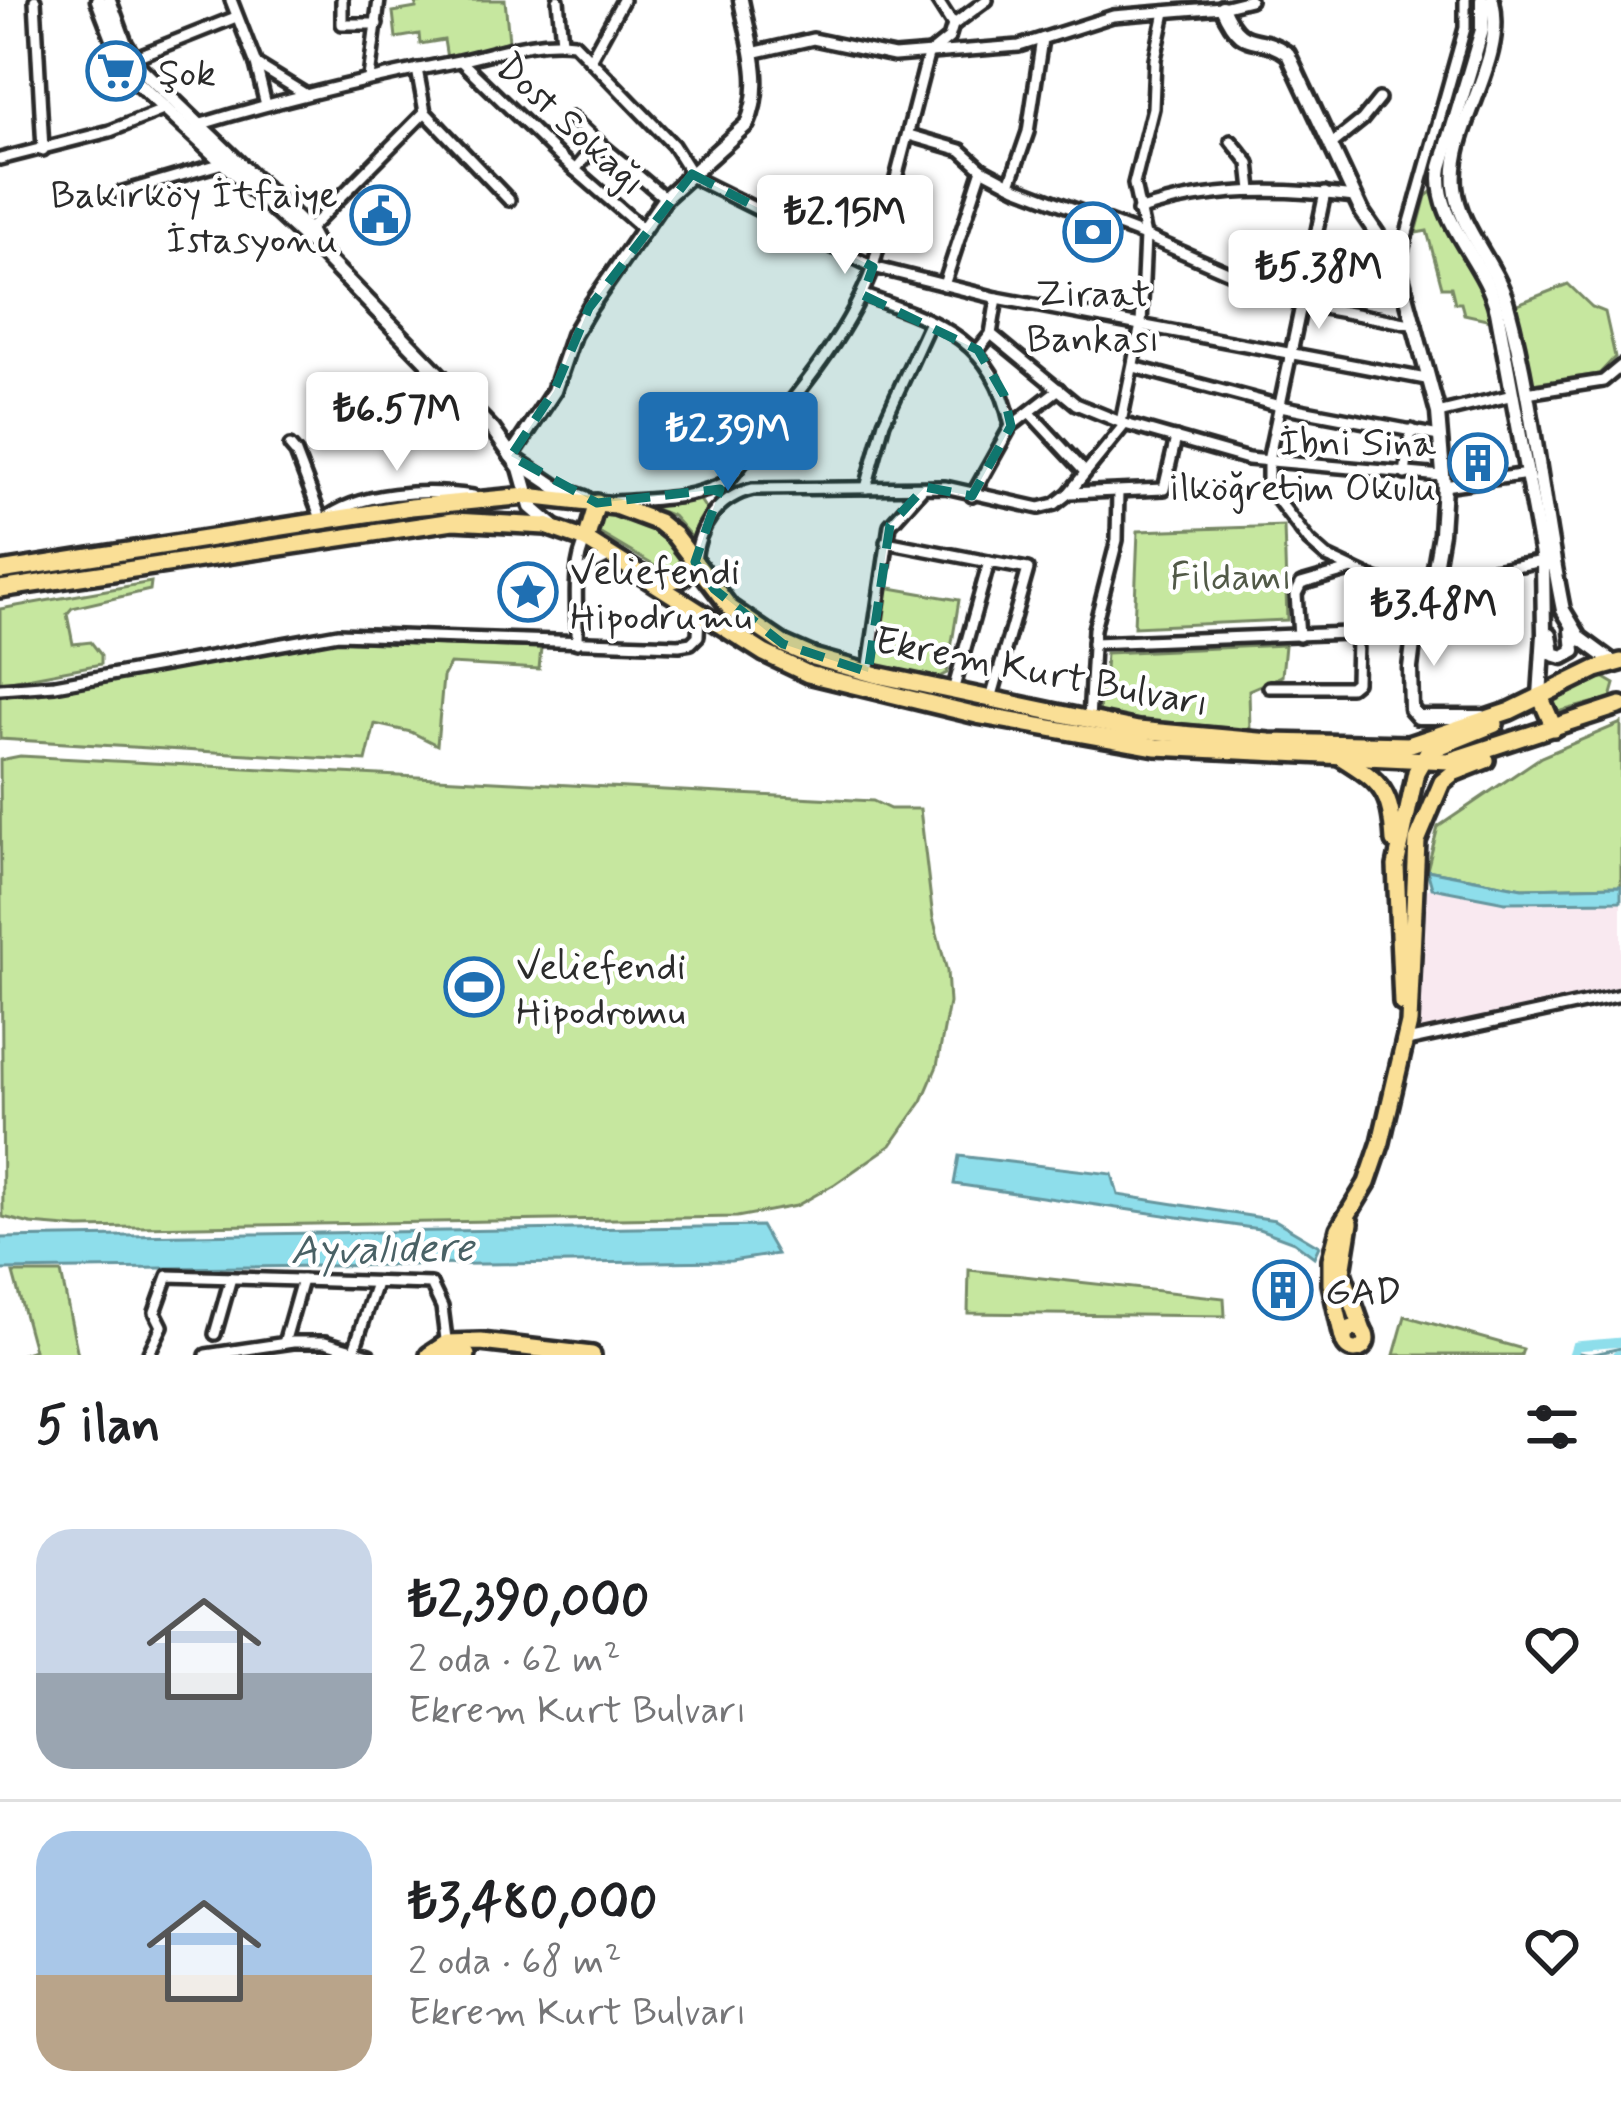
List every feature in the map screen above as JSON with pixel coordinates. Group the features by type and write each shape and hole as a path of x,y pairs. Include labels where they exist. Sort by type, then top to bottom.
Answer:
{"main road":[{"name":"Ekrem Kurt Bulvarı","path":"0,571 322,521 527,496 615,506 658,522 730,608 782,644 868,672 991,700 1089,721 1246,740 1402,746 1502,713"},
{"path":"586,540 597,503"},
{"name":"Ekrem Kurt Bulvarı","path":"0,589 401,526 508,521 586,540 764,653 808,674 905,699 1156,747 1448,761 1531,737"},
{"path":"640,574 674,582 695,562"},
{"path":"1396,866 1420,761 1432,749 1489,728 1502,713 1540,696 1619,667"},
{"path":"1540,696 1553,728"},
{"path":"1366,1342 1342,1272 1354,1209 1381,1142 1412,1004 1413,864 1425,819 1438,788 1453,773 1618,703"},
{"path":"1338,756 1372,776 1391,802 1402,1042"},
{"path":"1406,813 1420,813 1425,819"},
{"path":"1345,1346 1330,1259 1339,1229 1354,1209"},
{"path":"1345,1346 1349,1329 1366,1342"},
{"path":"442,1352 481,1342 592,1355"},
{"path":"442,1352 467,1355"}],"street":[{"path":"35,0 43,150"},
{"path":"98,0 127,60 223,163 319,251 493,430 526,484 527,496 540,518 561,531"},
{"path":"109,0 135,81 163,110 194,130 308,230 319,251"},
{"path":"230,0 256,64 266,105"},
{"path":"342,0 342,24 376,24"},
{"path":"370,78 379,0"},
{"path":"558,0 562,41"},
{"path":"590,60 623,0"},
{"path":"511,456 554,391 573,335 589,308 665,198 747,124 757,79 741,0"},
{"path":"937,0 953,25"},
{"path":"511,456 559,489 597,503 693,494 728,481 829,350 863,295 928,55 950,38 953,25 987,0"},
{"path":"1113,16 1115,0"},
{"path":"752,53 813,39 894,56 1019,46 1113,16 1165,12 1184,4 1250,0"},
{"path":"1398,265 1465,28 1465,0"},
{"path":"1482,0 1482,30 1439,181 1444,204 1495,302 1520,394 1543,561 1540,696"},
{"path":"1496,0 1495,24 1457,162 1455,188 1502,287 1560,598 1572,629 1574,650 1564,657 1553,653 1544,593"},
{"path":"1221,4 1232,31 1247,40 1278,46 1288,54 1355,196 1398,265 1417,326 1426,379 1438,413 1443,481 1433,579 1415,628 1412,709 1418,717 1430,720 1502,713"},
{"path":"706,521 731,494 754,489 945,487 1039,508 1069,493 1123,423 1141,325 1144,236 1134,184 1153,108 1155,59 1165,12"},
{"path":"127,60 236,17"},
{"path":"1010,184 1028,132 1042,39"},
{"path":"194,130 370,78 498,49 574,43 673,145 692,174 873,267 997,298 1426,379"},
{"name":"Dost Sokağı","path":"461,61 643,230"},
{"path":"256,64 305,94"},
{"path":"417,69 425,112 509,200"},
{"path":"1332,144 1379,99"},
{"path":"0,159 110,131 163,110"},
{"path":"308,230 425,112"},
{"path":"572,118 665,198"},
{"path":"909,135 961,149 982,170 1010,184 1300,304 1417,326"},
{"path":"1231,141 1250,163 1252,190"},
{"path":"574,170 598,142"},
{"path":"120,193 223,163"},
{"path":"944,285 982,170"},
{"path":"1138,211 1188,197 1252,190 1355,196"},
{"path":"1325,193 1268,461 1268,480 1293,521 1327,557 1400,587 1543,561"},
{"path":"863,295 930,322 978,350 1004,395 1011,426"},
{"path":"978,350 992,334 997,298"},
{"path":"866,488 884,422 930,322"},
{"path":"992,334 1076,404 1176,437 1268,461 1443,481 1528,474"},
{"path":"1438,413 1603,381 1621,366"},
{"path":"1134,367 1280,406 1439,436"},
{"path":"971,496 1011,426 1058,388"},
{"path":"1030,413 1084,471"},
{"path":"1405,474 1411,430"},
{"path":"1069,493 1164,489 1176,437"},
{"path":"290,446 322,521"},
{"path":"728,481 731,494"},
{"path":"868,672 890,526 925,487"},
{"path":"1089,721 1093,643 1117,540 1118,492"},
{"path":"693,494 708,504 695,562"},
{"path":"578,643 578,573 586,540"},
{"path":"886,542 1028,569 991,700"},
{"path":"578,573 610,556"},
{"path":"953,691 989,562"},
{"path":"1299,636 1297,594 1301,584 1353,569"},
{"path":"0,689 55,685 338,634 691,643 698,636 699,612"},
{"path":"1572,629 1619,667"},
{"path":"1093,643 1348,633 1357,637 1356,682 1350,687 1269,688"},
{"path":"1402,1042 1621,995"},
{"path":"148,1355 162,1325 155,1312 168,1276 430,1284 442,1306 442,1352"},
{"path":"215,1334 231,1278"},
{"path":"284,1343 302,1280"},
{"path":"354,1351 376,1282"},
{"path":"206,1355 326,1342 369,1355"}],"highlighted area":[{"path":"692,174 873,267 863,295 978,350 1004,395 1011,426 972,496 925,487 890,525 868,672 783,644 714,589 695,562 720,489 597,503 511,456 554,391 589,308"}],"shaded area":[{"path":"1432,888 1505,902 1621,901 1621,1002 1416,1047 1423,965 1422,891"}],"green space":[{"path":"433,0 505,0 509,41 447,58 444,40 420,44 419,34 396,38 393,12"},
{"path":"1431,192 1484,295 1491,320 1464,314 1451,287 1442,287 1427,231 1416,233"},
{"path":"1568,284 1592,307 1605,312 1615,357 1599,374 1531,384 1515,305"},
{"path":"700,500 706,509 695,541 673,516 637,502"},
{"path":"600,511 638,520 659,533 686,560 681,573 670,575 599,533 595,528"},
{"name":"Fildamı","path":"1284,526 1287,620 1134,627 1138,531"},
{"path":"151,582 150,590 72,608 67,614 73,644 91,642 101,655 101,664 0,683 0,609"},
{"path":"885,587 959,600 947,673 937,678 871,666"},
{"path":"331,641 541,648 539,669 450,664 443,677 437,745 411,732 375,724 366,761 0,739 0,695 34,695"},
{"path":"1285,645 1282,676 1249,690 1250,730 1100,716 1098,680 1105,670 1106,653"},
{"path":"1603,677 1615,684 1611,698 1554,713 1552,699"},
{"path":"1621,723 1621,886 1522,888 1427,870 1438,827 1541,757"},
{"name":"Veliefendi Hipodromu","path":"20,756 873,801 890,809 920,809 933,918 947,971 949,1003 937,1066 922,1101 891,1145 796,1206 737,1217 79,1228 3,1217 0,760"},
{"path":"969,1270 1224,1298 1225,1316 968,1313"},
{"path":"13,1273 61,1273 78,1355 20,1355 34,1350"},
{"path":"1405,1316 1523,1349 1521,1355 1394,1355"}],"water":[{"path":"1427,870 1522,888 1621,886 1621,901 1505,902 1432,888"},
{"path":"959,1156 1112,1174 1118,1195 1275,1220 1319,1246 1314,1257 1294,1242 1259,1229 954,1184"},
{"path":"761,1226 777,1254 731,1261 0,1270 0,1238"}],"waterway":[{"path":"1573,1355 1576,1346 1621,1342"},
{"name":"Ayvalıdere","path":"1574,1352 1590,1355 1621,1348"},
{"path":"1617,1355 1621,1354"}],"place":[{"name":"Şok","path":"116,71"},
{"name":"Bakırköy İtfaiye İstasyonu","path":"380,215"},
{"name":"Ziraat Bankası","path":"1093,232"},
{"name":"İbni Sina ilköğretim Okulu","path":"1478,463"},
{"name":"Veliefendi Hipodrumu","path":"528,592"},
{"name":"Veliefendi Hipodromu","path":"474,987"},
{"name":"GAD","path":"1283,1290"}]}
